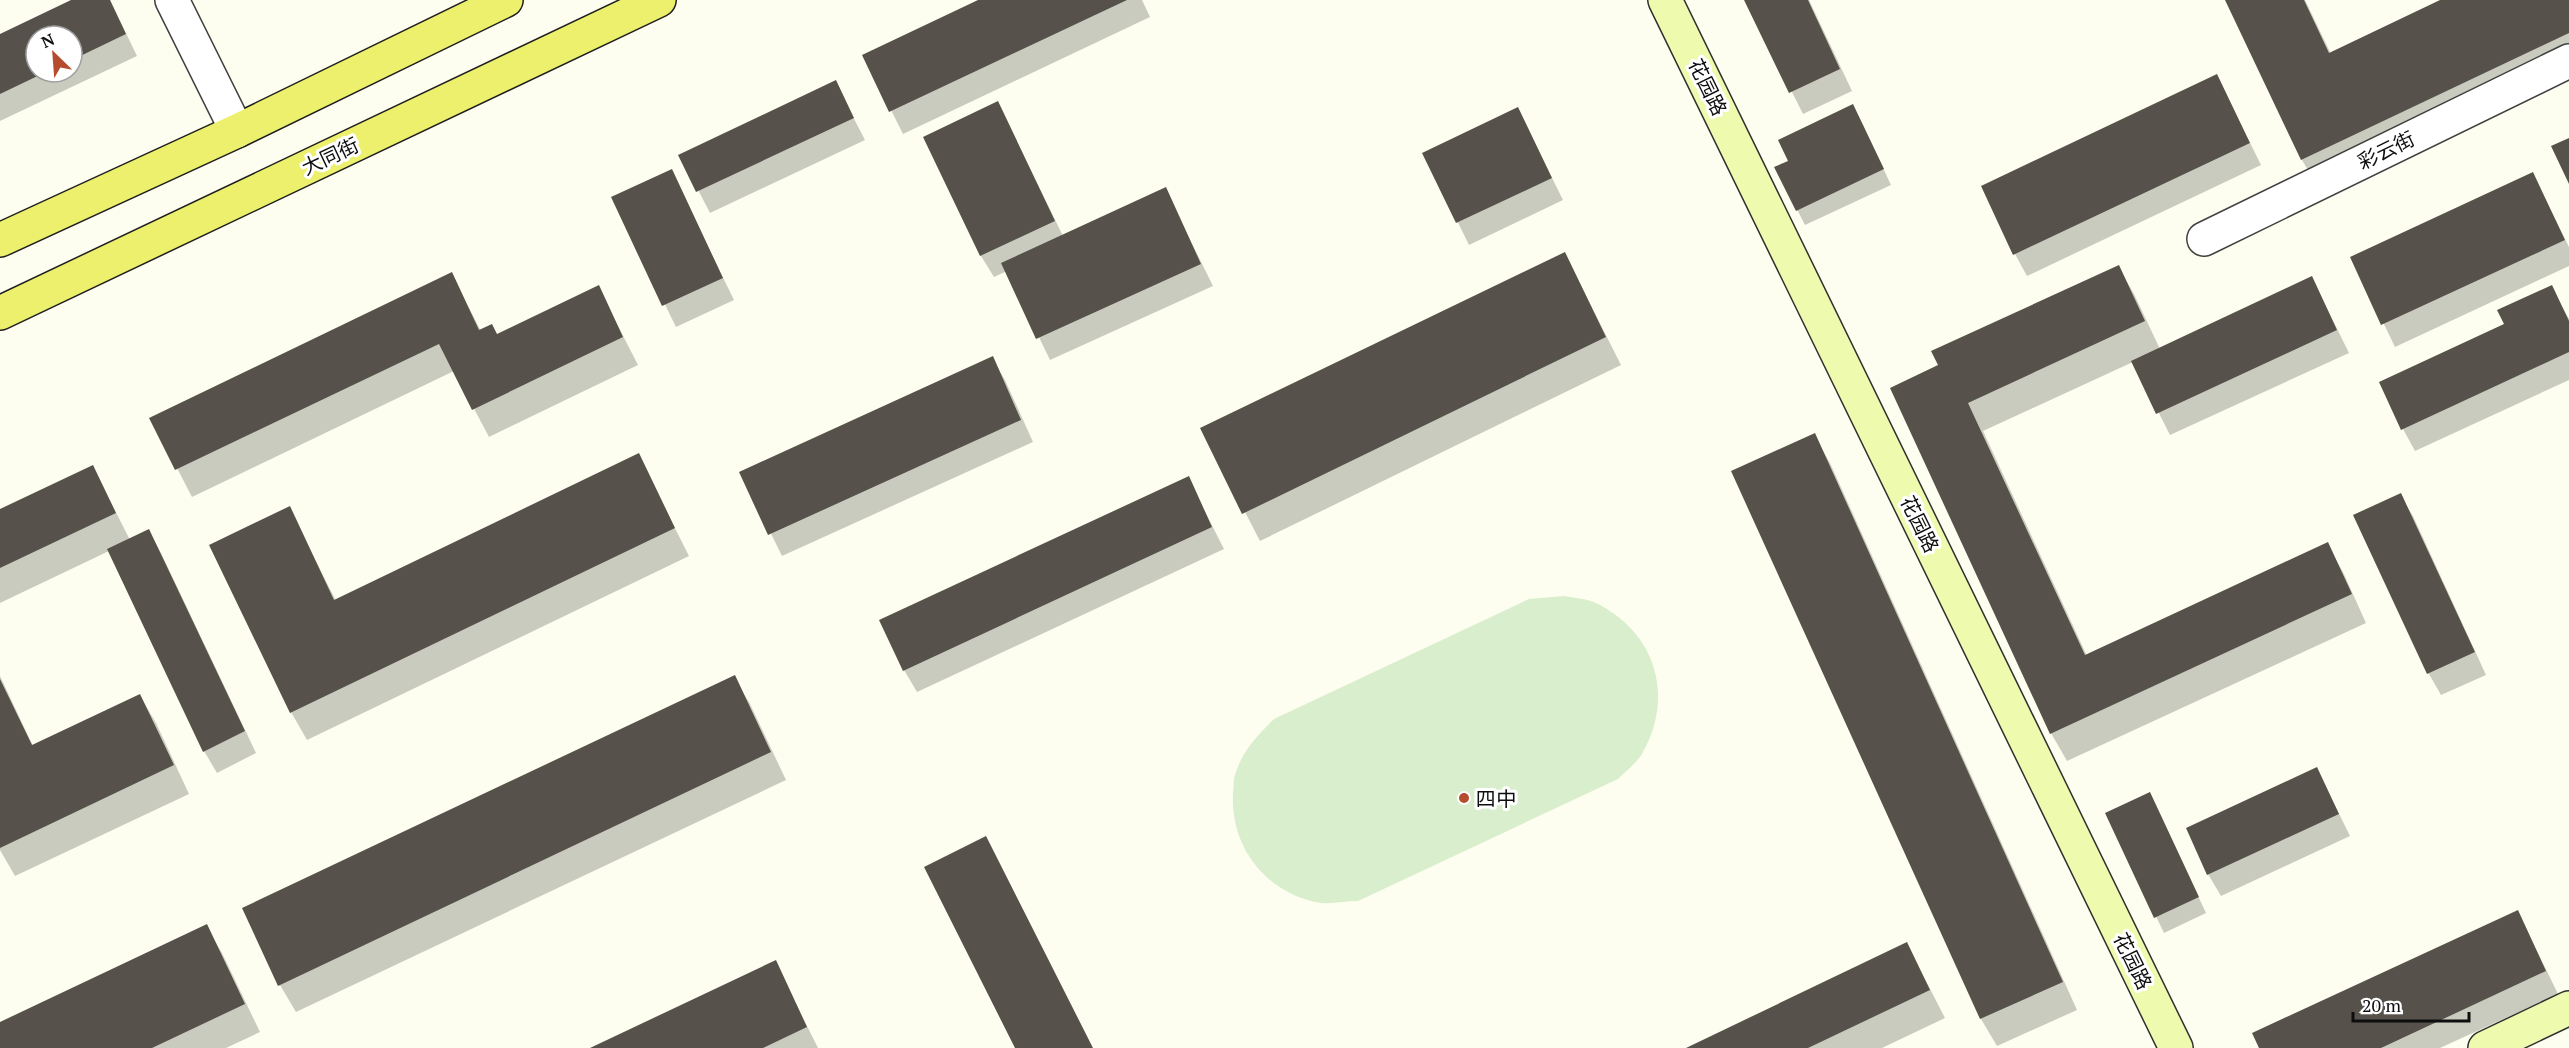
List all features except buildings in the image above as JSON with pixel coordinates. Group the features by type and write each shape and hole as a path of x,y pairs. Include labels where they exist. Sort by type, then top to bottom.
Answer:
{"main road":[{"path":"0,240 237,131 506,0"},
{"name":"大同街","path":"0,313 659,0"}],"street":[{"path":"172,0 237,131"},
{"name":"花园路","path":"1665,0 2176,1048"},
{"name":"彩云街","path":"2204,239 2569,61"},
{"path":"2485,1048 2569,1008"}],"green space":[{"path":"1564,596 1596,603 1619,618 1635,633 1654,669 1658,689 1657,710 1652,731 1641,756 1618,779 1358,901 1321,903 1302,898 1284,890 1256,865 1245,850 1238,832 1234,813 1234,779 1246,751 1274,719 1529,599"}],"place":[{"name":"四中","path":"1464,798"}]}
